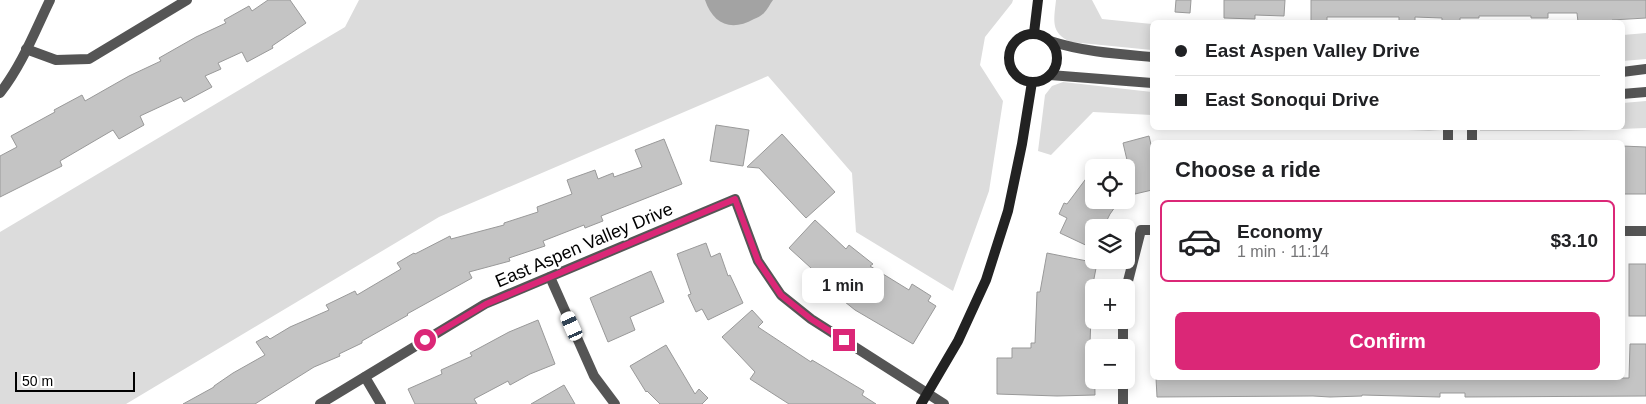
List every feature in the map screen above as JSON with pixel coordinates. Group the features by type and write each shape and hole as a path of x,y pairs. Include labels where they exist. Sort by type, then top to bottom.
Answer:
{"street":[{"path":"0,92 7,84 50,0"},
{"path":"26,49 56,60 89,59 187,0"},
{"path":"1034,34 1038,0"},
{"path":"1050,41 1055,47 1057,62 1050,75 1044,79 1032,82 1018,76 1013,71 1009,56 1014,43 1020,38 1034,34 1071,48 1150,57"},
{"path":"1625,72 1646,69"},
{"path":"1050,75 1150,84"},
{"path":"921,404 958,341 986,280 1008,211 1022,144 1032,82"},
{"path":"1625,94 1646,92"},
{"name":"East Aspen Valley Drive","path":"320,404 486,304 735,199 758,261 781,295 811,319 928,394"},
{"path":"1129,279 1141,230 1150,230"},
{"path":"1625,230 1646,231"},
{"path":"550,277 594,376 615,404"},
{"path":"365,377 382,404"},
{"path":"1123,389 1123,404"},
{"path":"928,394 944,404"}],"shaded area":[{"path":"359,0 1013,0 985,37 980,65 1003,101 989,191 953,291 856,232 852,173 768,76 439,217 126,404 0,404 0,232 345,27"},
{"path":"705,0 773,0 759,17 746,23 730,25 718,20 713,15"},
{"path":"1056,0 1092,0 1102,19 1150,24 1150,50 1071,42 1056,30 1054,20"},
{"path":"1646,33 1646,59 1625,61 1625,35"},
{"path":"1063,82 1150,92 1150,115 1093,112 1051,155 1038,151 1045,95 1052,86"},
{"path":"1646,101 1646,128 1625,129 1625,103"},
{"path":"1408,130 1441,130 1429,131"},
{"path":"1480,130 1594,130 1568,131"}],"building":[{"path":"268,0 290,0 306,23 272,46 273,48 247,62 242,52 218,63 221,69 205,76 212,87 184,102 181,97 140,116 144,125 119,139 113,130 60,161 62,166 0,197 0,156 17,147 11,136 82,95 85,101 129,76 161,61 159,58 226,23 224,20 249,6 252,11"},
{"path":"1176,0 1191,0 1190,13 1175,12"},
{"path":"1224,0 1285,0 1284,16 1255,15 1255,19 1224,18"},
{"path":"1311,0 1646,0 1646,18 1578,20 1577,13 1548,13 1548,18 1531,18 1531,16 1479,16 1479,18 1460,18 1460,20 1415,17 1415,20 1399,20 1399,17 1327,17 1327,20 1311,20"},
{"path":"716,125 749,130 743,166 710,161"},
{"path":"782,134 835,192 806,218 759,168 747,167"},
{"path":"1149,136 1150,190 1135,194 1135,159 1127,159 1123,143"},
{"path":"664,139 682,184 601,216 603,221 585,228 584,225 543,241 545,246 509,258 510,261 469,272 472,278 407,314 362,341 362,343 339,354 340,356 314,367 255,404 183,404 265,355 256,342 267,336 270,339 290,327 329,310 326,305 355,291 357,295 401,269 397,263 414,253 450,236 451,239 504,225 504,223 538,212 537,207 572,194 567,180 595,170 598,179 613,173 614,177 642,167 635,150"},
{"path":"1625,146 1646,147 1646,194 1625,194"},
{"path":"1085,180 1085,209 1114,209 1108,219 1085,219 1085,245 1060,233 1067,218 1059,214 1064,203 1067,204"},
{"path":"815,220 846,249 849,245 873,264 870,266 909,290 912,284 931,296 928,301 936,306 913,344 855,310 819,281 822,278 789,248"},
{"path":"706,243 711,257 720,253 728,276 730,275 743,303 708,320 702,309 696,312 688,295 691,294 677,254"},
{"path":"1047,253 1085,261 1085,269 1096,269 1094,279 1085,279 1085,329 1091,329 1090,339 1085,339 1085,389 1095,389 1095,395 997,394 997,358 1012,358 1012,348 1031,348 1031,343 1035,343 1037,292 1040,292"},
{"path":"1629,264 1646,264 1646,316 1629,316"},
{"path":"651,271 664,302 630,317 635,330 608,342 590,298"},
{"path":"752,310 763,322 758,327 811,362 812,360 864,391 862,395 876,404 789,404 750,379 755,372 722,337"},
{"path":"538,320 555,364 530,374 510,385 508,381 474,399 477,404 415,404 408,389 442,374 441,370 472,356 470,353 509,332"},
{"path":"1630,344 1646,344 1646,396 1465,397 1465,393 1440,393 1440,397 1362,395 1330,397 1157,397 1156,380 1625,380 1625,378 1629,378"},
{"path":"666,345 695,394 699,389 708,398 702,404 660,404 646,392 630,366"},
{"path":"564,385 575,404 531,404"}],"route":[{"path":"425,340 486,304 735,199 758,261 781,295 811,319 844,340"}]}
